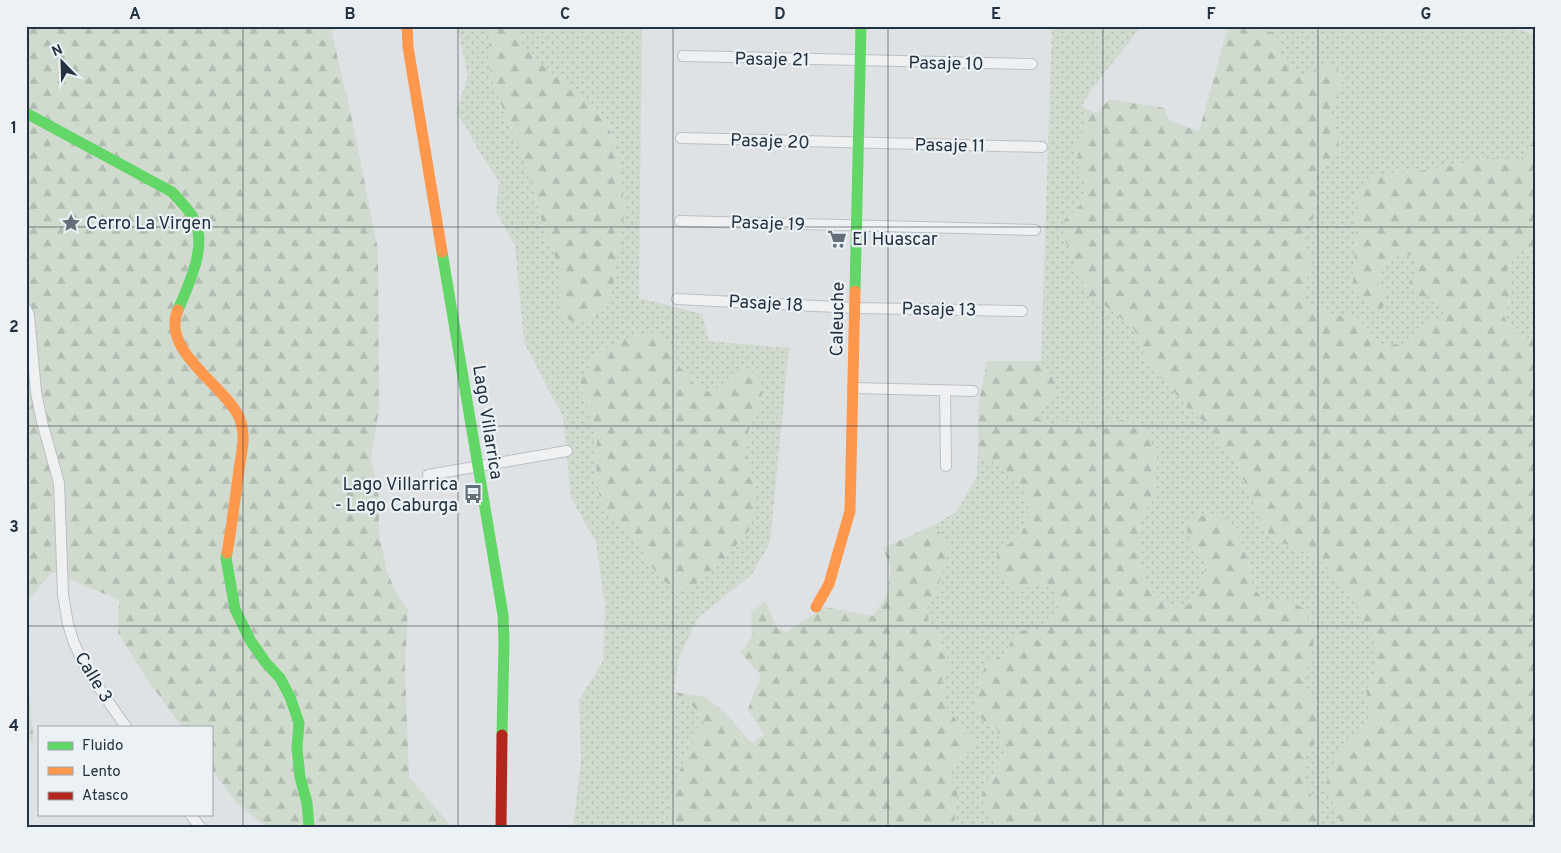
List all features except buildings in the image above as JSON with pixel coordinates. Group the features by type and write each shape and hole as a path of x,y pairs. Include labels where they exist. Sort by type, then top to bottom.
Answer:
{"street":[{"name":"Lago Villarrica","path":"407,26 408,47 502,615 504,642 501,827"},
{"name":"Caleuche","path":"816,607 829,584 850,511 861,26"},
{"name":"Pasaje 21","path":"683,56 860,61"},
{"name":"Pasaje 10","path":"860,61 1032,64"},
{"path":"26,113 172,192 187,209 196,224 199,248 190,282 175,316 175,330 180,346 199,370 226,397 239,418 243,436 234,518 226,558 230,587 235,609 250,640 280,678 299,723 297,748 300,776 307,803 309,827"},
{"name":"Pasaje 20","path":"681,138 859,143"},
{"name":"Pasaje 11","path":"859,143 1042,147"},
{"name":"Pasaje 19","path":"680,221 1035,230"},
{"name":"Pasaje 18","path":"677,299 855,308"},
{"name":"Pasaje 13","path":"855,308 1022,311"},
{"name":"Calle 3","path":"26,309 29,315 36,392 42,422 59,483 63,595 68,624 74,644 86,669 125,726"},
{"path":"853,388 973,392"},
{"path":"945,391 946,466"},
{"path":"428,474 567,451"},
{"path":"192,816 200,827"}],"green space":[{"path":"26,26 330,26 351,114 378,250 379,409 371,458 379,498 379,534 387,572 397,594 408,609 405,669 409,777 452,827 271,827 261,823 235,801 212,769 212,726 181,726 147,679 118,633 119,600 52,572 27,602 26,612"},
{"path":"457,26 491,26 488,59 492,80 526,164 544,228 560,270 562,292 558,314 619,163 612,135 605,119 586,100 544,67 524,47 520,38 520,26 642,26 639,298 702,314 709,341 789,348 770,543 752,574 698,618 679,657 674,692 692,705 706,725 693,743 668,817 668,827 573,827 581,762 579,700 603,661 605,605 596,542 571,498 563,417 524,342 515,245 496,212 499,181 456,113 468,76","holes":["637,335 671,347 679,366 691,382 709,392 726,384 739,369 762,395 748,432 746,453 756,491 749,531 723,560 691,588 658,576 637,543 609,515 600,498 596,478 597,438 584,400 580,380 601,353 619,341"]},
{"path":"491,26 520,26 520,39 532,57 588,101 606,120 614,142 619,163 625,210 611,298 599,316 578,324 558,314 562,292 560,270 544,228 526,164 492,80 488,59"},
{"path":"1052,26 1142,26 1101,77 1081,106 1088,123 1076,145 1086,188 1079,207 1063,221 1089,297 1103,304 1134,329 1147,362 1195,415 1207,423 1238,466 1262,524 1273,540 1292,546 1324,563 1352,597 1362,620 1372,632 1378,652 1377,671 1366,690 1371,720 1338,756 1326,785 1340,820 1339,827 1320,827 1324,816 1310,792 1303,773 1307,755 1317,739 1320,728 1316,710 1301,678 1311,658 1275,604 1260,596 1253,587 1245,549 1192,546 1206,564 1205,578 1190,604 1170,609 1149,589 1138,558 1138,531 1142,516 1155,495 1114,421 1102,431 1093,431 1069,420 1048,425 1036,418 1041,405 1055,382 1041,361"},
{"path":"1253,26 1502,26 1535,34 1535,144 1530,145 1518,163 1493,158 1425,170 1383,174 1356,238 1353,280 1387,301 1378,282 1382,267 1396,252 1412,256 1430,296 1441,303 1446,317 1422,326 1404,344 1382,345 1358,318 1327,314 1312,308 1303,295 1310,258 1304,244 1302,226 1318,194 1313,182 1319,168 1331,162 1338,133 1331,117 1334,101 1343,81 1337,67 1322,64 1305,79 1289,70 1278,49 1277,34"},
{"path":"1253,26 1277,34 1278,49 1289,70 1305,78 1322,64 1337,67 1343,81 1334,101 1331,117 1338,133 1339,147 1331,162 1319,168 1313,182 1318,194 1313,219 1302,226 1304,244 1310,258 1303,295 1312,308 1327,314 1358,318 1382,345 1404,344 1422,326 1445,317 1441,303 1430,296 1418,299 1409,283 1417,268 1412,256 1396,252 1382,266 1378,282 1387,301 1381,310 1372,309 1360,298 1353,280 1356,238 1356,194 1367,181 1383,174 1425,170 1493,158 1518,163 1530,145 1535,144 1535,249 1515,252 1507,271 1512,289 1509,303 1503,315 1516,335 1535,341 1535,404 1531,412 1535,424 1535,827 1339,827 1340,820 1326,785 1329,770 1338,756 1371,720 1366,690 1377,671 1378,652 1372,632 1362,620 1352,597 1324,563 1292,546 1273,540 1262,524 1238,466 1207,423 1195,415 1147,362 1134,329 1103,304 1089,297 1063,235 1063,221 1079,207 1086,188 1076,145 1088,123 1081,106 1097,114 1109,99 1164,108 1170,121 1199,131 1228,27"},
{"path":"1535,249 1535,341 1516,335 1503,315 1510,302 1507,271 1515,252"},
{"path":"657,332 671,347 679,366 691,382 709,392 726,384 739,369 759,374 762,395 748,432 746,453 756,491 756,511 749,531 723,560 691,588 672,588 658,576 637,543 609,515 600,498 596,478 597,438 584,400 580,380 596,358 608,347 628,338"},
{"path":"987,361 1041,361 1055,382 1052,398 1041,405 1036,417 1048,425 1069,420 1093,431 1102,431 1114,421 1129,420 1146,429 1157,457 1155,495 1142,516 1138,531 1138,558 1149,589 1170,609 1190,604 1204,578 1206,564 1192,546 1186,527 1197,516 1214,515 1234,527 1245,549 1253,587 1260,596 1275,604 1289,600 1304,609 1315,636 1311,658 1301,678 1320,721 1321,728 1317,739 1307,755 1303,773 1310,792 1324,816 1320,827 1000,827 989,818 981,796 992,779 1004,752 997,728 985,723 976,711 979,682 985,666 1003,655 1018,631 1038,629 1057,613 1059,606 1055,590 1040,584 1016,590 1005,582 998,570 997,552 1021,535 1029,515 1029,506 1019,480 978,453 978,407"},
{"path":"978,453 1019,480 1029,506 1029,515 1021,535 998,552 1016,590 1040,583 1055,590 1059,606 1057,613 1038,629 1018,631 1003,655 985,666 985,723 997,728 1004,752 992,779 981,796 989,818 1000,827 953,827 957,806 957,792 951,779 951,765 973,750 973,743 946,706 941,682 949,669 940,639 929,625 927,608 937,589 947,559 948,543 934,525 956,512 977,476"},
{"path":"934,525 948,543 947,559 937,589 927,608 929,625 940,639 948,659 949,669 941,682 946,706 973,743 973,750 951,765 951,779 957,792 957,806 953,827 668,827 672,795 679,773 692,744 706,725 692,705 674,692 705,697 724,712 752,743 764,734 748,709 761,675 741,653 752,636 751,613 765,601 777,628 787,632 825,607 873,616 887,594 891,569 883,548"},
{"path":"26,660 34,745 26,738"}],"traffic: fast":[{"path":"855,291 861,26"},
{"path":"26,113 172,192 188,210 196,223 199,245 195,268 178,310"},
{"path":"442,252 503,615 502,735"},
{"path":"227,553 226,558 235,609 250,640 266,663 280,678 290,697 299,723 297,748 300,777 307,803 309,827"}],"traffic: slow":[{"path":"407,26 408,47 442,252"},
{"path":"816,607 829,584 850,511 855,291"},
{"path":"178,310 175,325 178,339 185,353 221,392 239,417 242,427 243,444 227,553"}],"traffic: jam":[{"path":"501,827 502,735"}],"place":[{"name":"Cerro La Virgen","path":"71,223"},
{"name":"El Huascar","path":"837,239"},
{"name":"Lago Villarrica - Lago Caburga","path":"473,494"}]}
